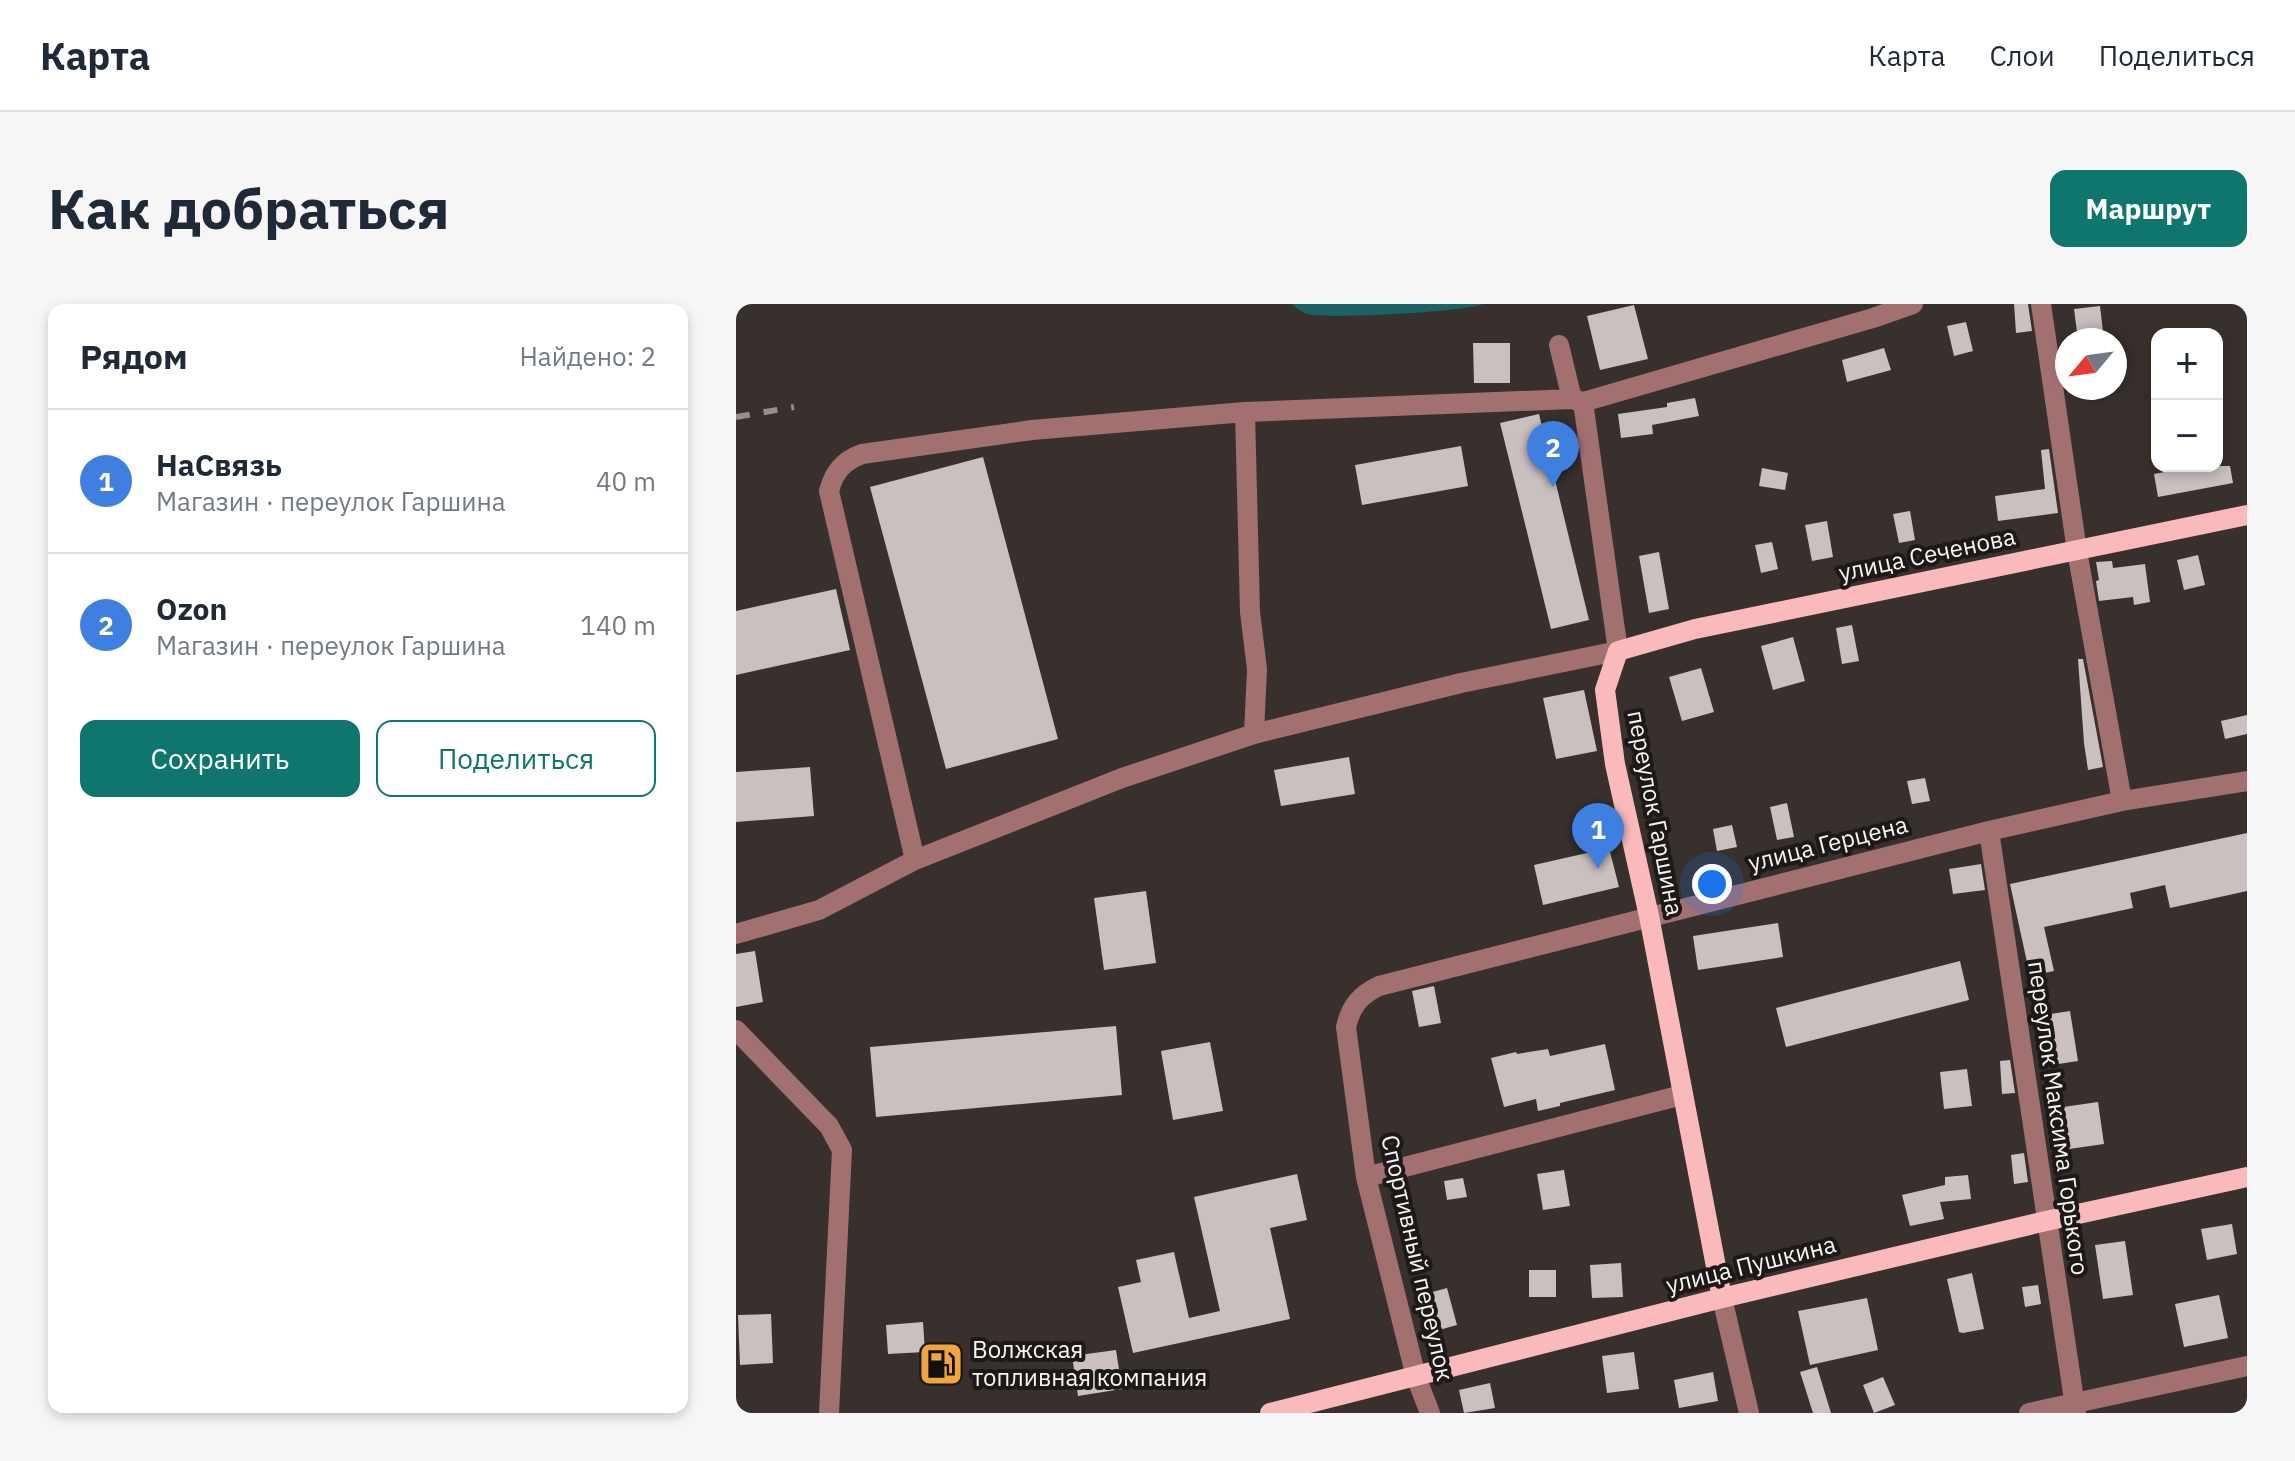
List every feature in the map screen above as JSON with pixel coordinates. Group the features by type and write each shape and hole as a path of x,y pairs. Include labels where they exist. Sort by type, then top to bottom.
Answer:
{"main road":[{"name":"улица Сеченова","path":"1618,651 1695,629 2247,515"},
{"name":"переулок Гаршина","path":"1618,651 1605,690 1615,764 1649,916 1722,1298"},
{"name":"улица Пушкина","path":"1270,1413 1722,1298 2247,1177"}],"street":[{"path":"915,860 829,491 832,478 850,459 862,454 1032,430 1245,412 1578,400 1873,318 1913,304"},
{"path":"2041,304 2077,551 2122,801"},
{"name":"переулок Гаршина","path":"1559,345 1578,400 1618,651"},
{"path":"1245,412 1250,612 1257,669 1254,734"},
{"path":"736,934 819,910 915,860 1122,778 1254,734 1461,683 1618,651"},
{"name":"улица Герцена","path":"1379,986 1989,831 2122,801 2247,781"},
{"name":"переулок Максима Горького","path":"1989,831 2075,1408"},
{"name":"Спортивный переулок","path":"1379,986 1357,1000 1346,1027 1366,1177 1416,1377 1430,1413"},
{"path":"736,1030 829,1126 842,1150 829,1413"},
{"path":"1366,1177 1682,1095"},
{"path":"1722,1298 1749,1413"},
{"path":"2029,1413 2075,1408 2247,1366"}],"water":[{"path":"1292,304 1483,304 1425,312 1341,316 1308,314"}],"building":[{"path":"2014,304 2028,304 2032,331 2016,333"},
{"path":"1634,305 1648,359 1600,370 1587,316"},
{"path":"2100,306 2103,328 2076,328 2074,309"},
{"path":"1966,322 1973,351 1954,356 1947,326"},
{"path":"1473,343 1510,343 1510,383 1474,383"},
{"path":"1884,348 1891,370 1847,382 1842,360"},
{"path":"1695,398 1699,416 1652,425 1653,434 1621,438 1618,414 1667,407 1667,403"},
{"path":"1539,414 1589,620 1551,629 1500,423"},
{"path":"1461,446 1468,486 1362,505 1355,465"},
{"path":"2049,449 2058,513 1998,521 1995,496 2045,489 2041,450"},
{"path":"983,457 1058,739 946,769 870,487"},
{"path":"2223,466 2230,466 2233,483 2158,497 2154,474 2223,472"},
{"path":"1762,468 1788,473 1785,490 1759,486"},
{"path":"1910,511 1915,540 1899,543 1893,514"},
{"path":"1827,521 1833,557 1812,561 1805,525"},
{"path":"1772,542 1778,569 1761,573 1755,545"},
{"path":"1659,552 1669,609 1649,613 1639,556"},
{"path":"2198,555 2205,585 2184,590 2177,560"},
{"path":"2112,561 2113,568 2145,564 2150,602 2134,605 2133,597 2099,601 2096,562"},
{"path":"836,589 850,650 736,675 736,611"},
{"path":"1852,625 1859,661 1842,664 1836,628"},
{"path":"1793,637 1805,681 1773,690 1761,646"},
{"path":"2078,659 2083,659 2103,767 2088,770 2084,743"},
{"path":"1701,668 1714,712 1682,721 1669,677"},
{"path":"1584,690 1597,751 1556,759 1543,698"},
{"path":"2247,715 2247,734 2225,739 2221,721"},
{"path":"1349,757 1355,794 1281,806 1274,770"},
{"path":"810,767 814,816 736,822 736,772"},
{"path":"1925,778 1930,801 1912,804 1907,781"},
{"path":"1787,803 1794,837 1777,840 1770,807"},
{"path":"1732,825 1737,847 1717,851 1713,829"},
{"path":"2247,833 2247,891 2170,908 2165,885 2130,893 2133,908 2044,927 2054,971 2030,976 2010,884"},
{"path":"1609,848 1619,887 1543,905 1534,865"},
{"path":"1981,864 1985,890 1953,894 1949,869"},
{"path":"1146,891 1156,963 1104,970 1094,898"},
{"path":"1778,923 1783,957 1698,970 1693,936"},
{"path":"755,951 763,1002 736,1007 736,954"},
{"path":"1960,961 1969,1000 1786,1047 1776,1008"},
{"path":"1434,986 1441,1023 1419,1027 1412,991"},
{"path":"2070,1011 2078,1061 2052,1065 2044,1015"},
{"path":"1116,1026 1122,1095 876,1117 870,1047"},
{"path":"1210,1042 1223,1111 1173,1120 1161,1051"},
{"path":"1605,1044 1615,1090 1538,1111 1536,1099 1504,1107 1491,1058 1548,1049 1550,1056"},
{"path":"2010,1060 2015,1093 2002,1094 2000,1061"},
{"path":"1967,1069 1972,1106 1944,1109 1940,1072"},
{"path":"2098,1102 2104,1144 2069,1149 2063,1107"},
{"path":"2024,1153 2028,1182 2014,1184 2011,1155"},
{"path":"1564,1170 1570,1206 1543,1210 1537,1174"},
{"path":"1297,1174 1307,1220 1270,1228 1290,1319 1133,1353 1118,1287 1141,1282 1136,1260 1174,1252 1189,1318 1220,1311 1194,1197"},
{"path":"1968,1175 1971,1199 1940,1202 1944,1219 1910,1226 1902,1195 1945,1185 1945,1177"},
{"path":"1463,1178 1467,1197 1447,1200 1444,1181"},
{"path":"2232,1224 2237,1254 2207,1260 2201,1229"},
{"path":"2125,1241 2133,1295 2103,1299 2095,1245"},
{"path":"1621,1263 1623,1297 1592,1298 1590,1265"},
{"path":"1529,1270 1556,1270 1556,1297 1529,1297"},
{"path":"1972,1273 1984,1329 1963,1333 1959,1332 1947,1279"},
{"path":"2038,1285 2041,1304 2025,1307 2022,1287"},
{"path":"1447,1288 1457,1325 1428,1333 1418,1296"},
{"path":"2219,1295 2228,1338 2184,1347 2175,1304"},
{"path":"1867,1298 1878,1350 1810,1365 1798,1311"},
{"path":"771,1314 773,1363 740,1365 738,1315"},
{"path":"923,1322 925,1352 888,1354 886,1325"},
{"path":"1116,1350 1122,1389 1078,1396 1072,1356"},
{"path":"1634,1352 1639,1389 1607,1393 1602,1356"},
{"path":"1817,1367 1831,1413 1813,1413 1800,1372"},
{"path":"1713,1372 1718,1401 1679,1408 1674,1380"},
{"path":"1883,1377 1895,1405 1874,1413 1863,1385"},
{"path":"1490,1383 1495,1408 1464,1413 1459,1390"}],"railway":[{"path":"736,417 794,407"}],"place":[{"name":"Ozon","path":"1553,487"},
{"name":"НаСвязь","path":"1598,869"},
{"name":"Волжская топливная компания","path":"941,1364"}]}
